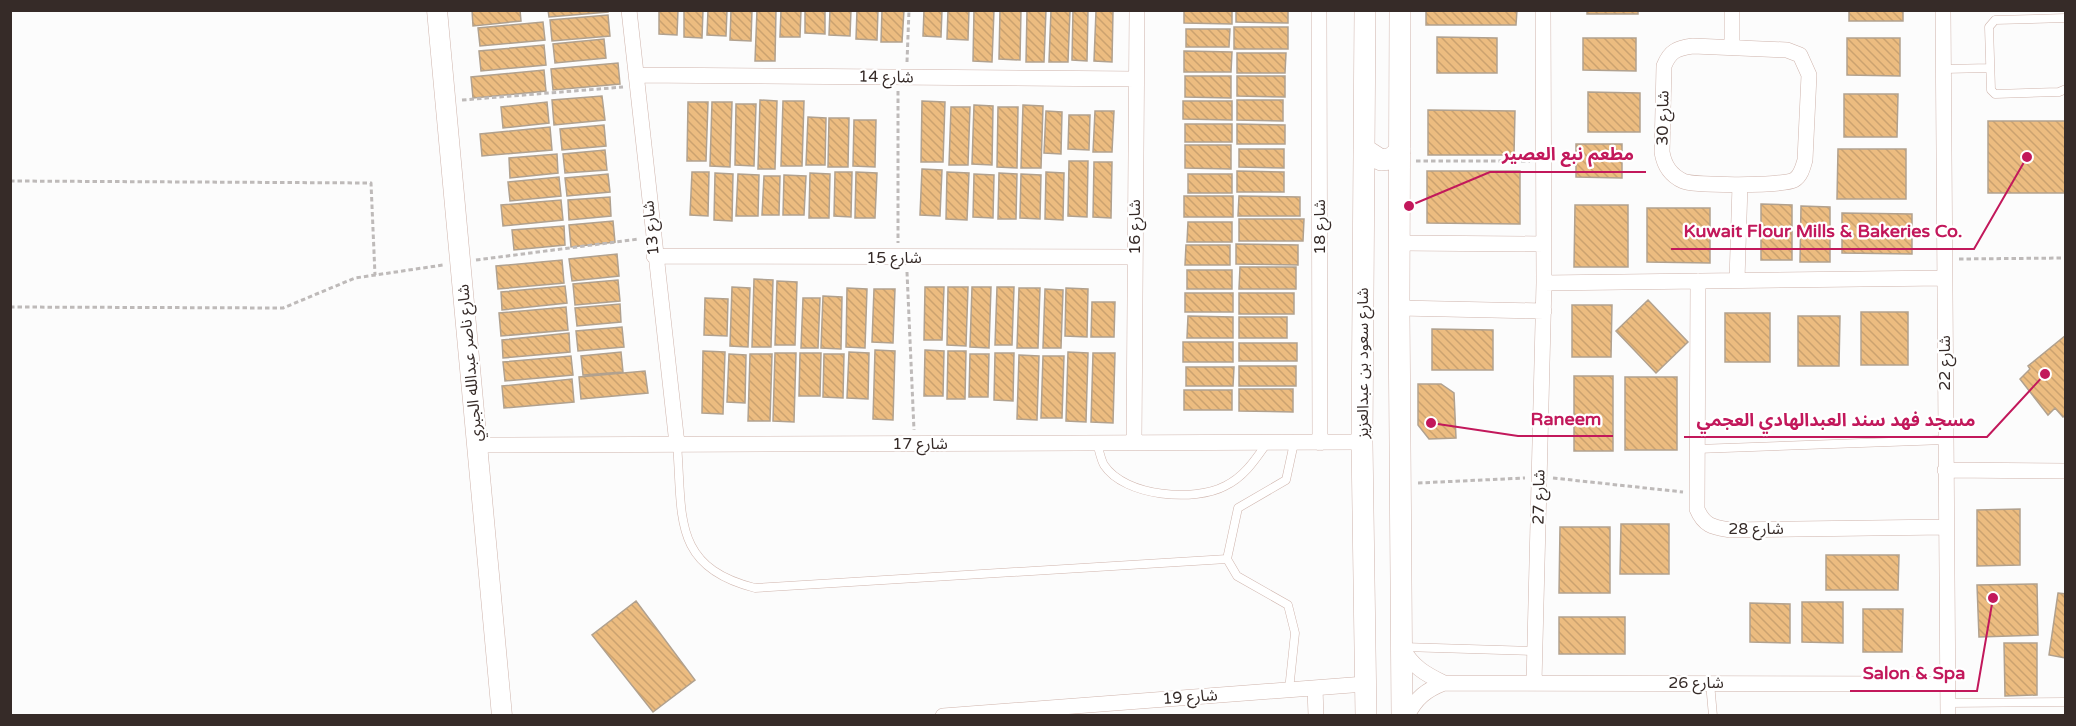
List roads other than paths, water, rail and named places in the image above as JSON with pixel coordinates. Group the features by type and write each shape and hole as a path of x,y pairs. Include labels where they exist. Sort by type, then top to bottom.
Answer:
{"main road":[{"name":"شارع سعود بن عبدالعزيز","path":"1365,10 1362,442 1366,716"},
{"path":"1400,10 1399,308 1402,716"},
{"path":"1364,149 1381,160 1400,156"},
{"path":"1364,187 1377,180 1386,180 1394,185 1399,196"}],"street":[{"name":"شارع ناصر عبدالله الجبري","path":"437,10 502,716"},
{"name":"شارع 13","path":"629,10 676,444"},
{"name":"شارع 16","path":"1134,443 1137,10"},
{"name":"شارع 18","path":"1319,10 1320,442"},
{"name":"شارع 27","path":"1534,683 1544,311 1543,10"},
{"path":"1732,10 1732,46"},
{"name":"شارع 22","path":"1943,10 1948,709"},
{"name":"شارع 30","path":"1732,46 1787,50 1800,55 1809,75 1805,160 1801,172 1794,180 1782,183 1740,185 1685,182 1664,164 1662,152 1664,66 1668,56 1677,48 1732,46"},
{"name":"شارع 14","path":"636,80 898,77 1136,79"},
{"path":"1737,280 1740,185"},
{"path":"1399,243 1544,244"},
{"name":"شارع 15","path":"654,256 906,258 1135,256"},
{"path":"1544,283 1944,278"},
{"name":"شارع 28","path":"1698,281 1697,508 1702,522 1713,528 1730,530 1946,527"},
{"path":"1399,308 1544,311"},
{"name":"شارع 17","path":"477,445 1362,442"},
{"path":"1945,471 2066,471"},
{"name":"شارع 26","path":"1402,647 1412,664 1425,674 1444,683 1947,684"},
{"path":"1407,716 1414,703 1426,690 1444,683"},
{"name":"شارع 19","path":"943,716 1365,684"},
{"path":"1315,688 1316,716"}],"lane":[{"path":"2066,18 1995,20 1989,27 1991,90 1995,94 2060,92 2066,89"},
{"path":"1944,69 1990,68"},
{"path":"1697,449 1945,440"},
{"path":"1289,690 1295,633 1288,604 1237,576 1227,559 1238,508 1286,480 1294,442"},
{"path":"1097,443 1104,466 1126,483 1160,495 1204,494 1225,486 1245,472 1267,443"},
{"path":"676,444 686,538 696,556 714,573 734,583 755,588 1227,559"},
{"path":"1402,647 1535,651"},
{"path":"1710,683 1713,716"},
{"path":"1948,709 2066,702"}],"place":[{"name":"Kuwait Flour Mills & Bakeries Co.","path":"2027,157"},
{"name":"مطعم نبع العصير","path":"1409,206"},
{"name":"مسجد فهد سند العبدالهادي العجمي","path":"2045,374"},
{"name":"Raneem","path":"1431,423"},
{"name":"Salon & Spa","path":"1993,598"}]}
